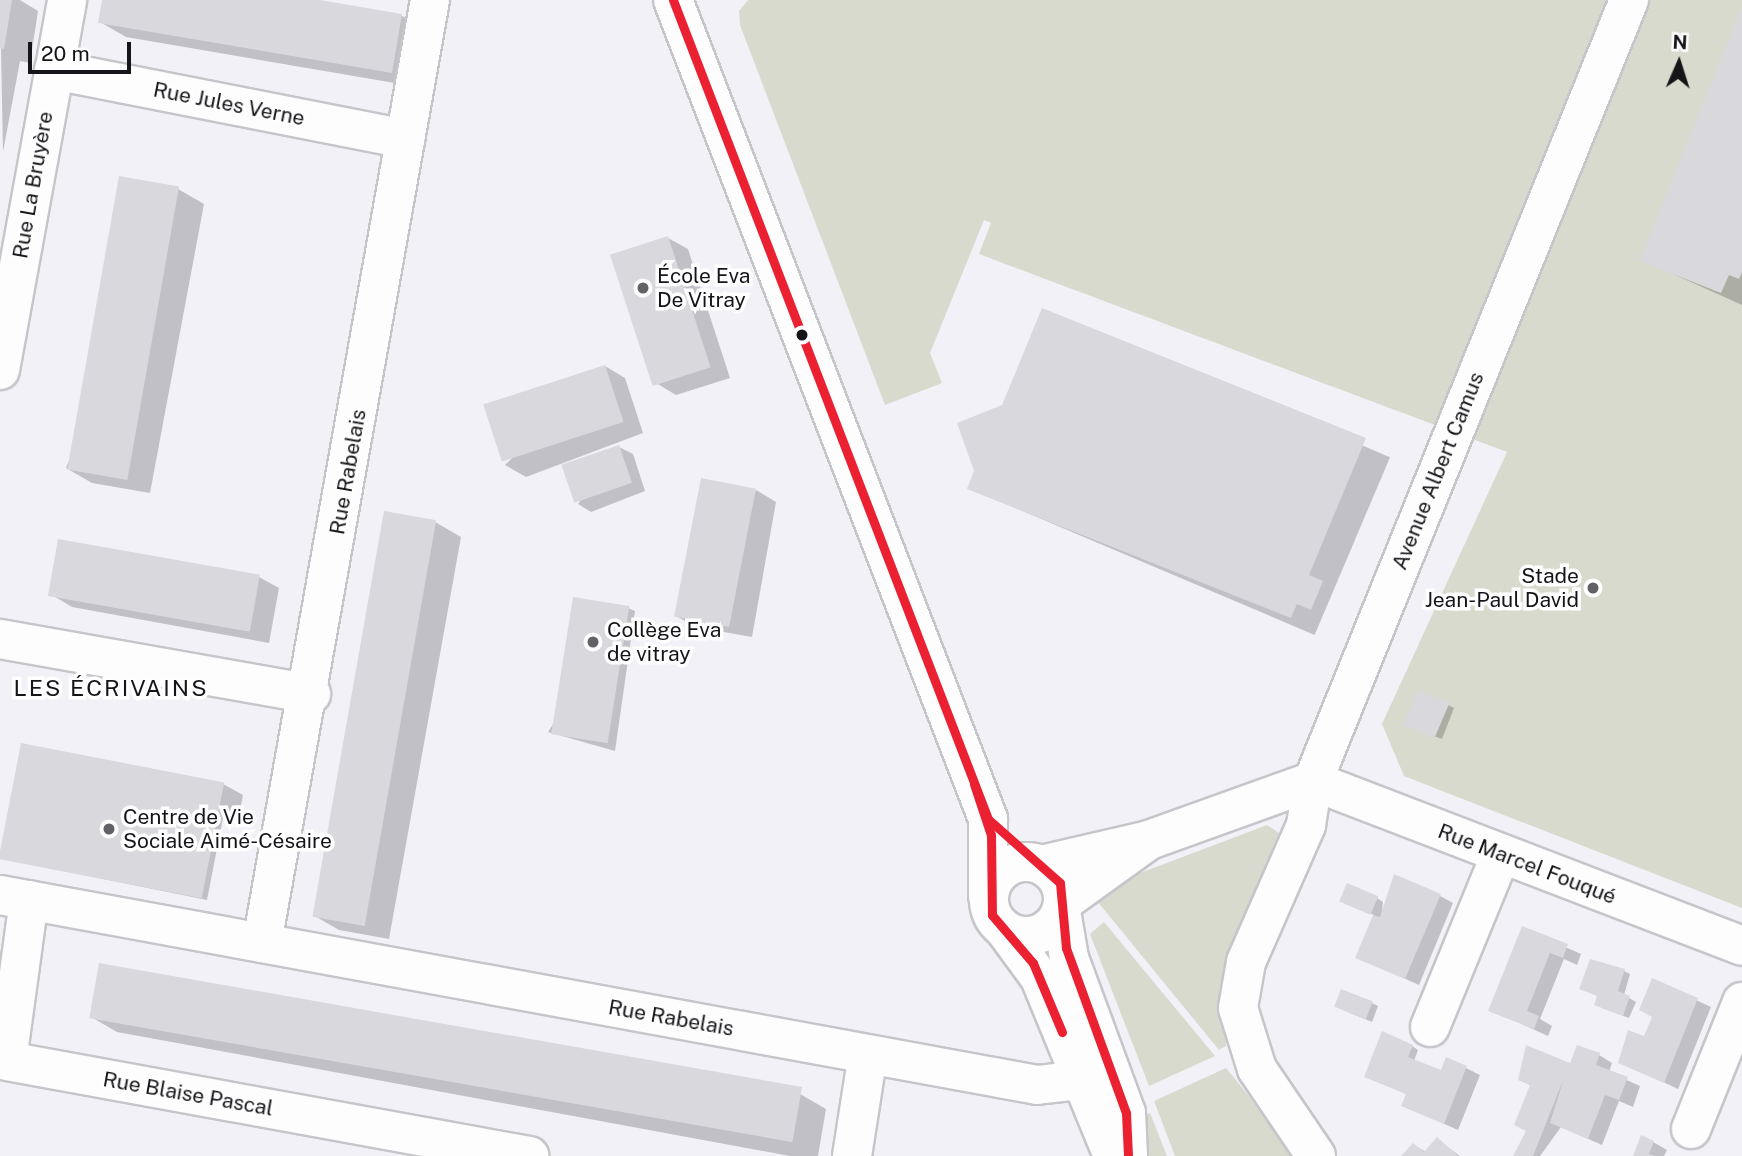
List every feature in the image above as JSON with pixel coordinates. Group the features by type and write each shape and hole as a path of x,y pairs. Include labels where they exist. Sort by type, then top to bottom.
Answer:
{"street":[{"name":"Rue La Bruyère","path":"0,370 67,0"},
{"name":"Rue Rabelais","path":"262,943 311,694 430,0"},
{"name":"Avenue Albert Camus","path":"1316,1156 1257,1069 1238,1007 1246,962 1307,825 1313,781 1629,0"},
{"path":"669,1 988,819 988,896 992,915 1033,963 1113,1156"},
{"name":"Rue Jules Verne","path":"54,70 405,139"},
{"path":"0,639 311,694"},
{"path":"988,896 1009,865 1039,864 1149,840 1313,781"},
{"name":"Rue Marcel Fouqué","path":"1313,781 1742,946"},
{"path":"988,819 1060,883 1072,970 1126,1112 1128,1156"},
{"path":"1004,930 1023,936 1042,933 1062,907 1149,840"},
{"path":"1430,1027 1501,854"},
{"name":"Rue Rabelais","path":"14,898 1037,1085 1080,1080"},
{"name":"Rue Blaise Pascal","path":"14,898 7,1061 529,1156"},
{"path":"1691,1129 1742,1002"},
{"path":"852,1156 868,1054"}],"shaded area":[{"name":"Stade Jean-Paul David","path":"748,0 1742,0 1742,908 1404,776 1382,724 1507,452 979,254 991,223 984,220 930,353 942,383 885,405 740,25 739,11"},
{"path":"1267,825 1279,833 1223,970 1226,1046 1219,1050 1097,901 1119,881"},
{"path":"1104,922 1215,1056 1149,1086 1090,934"},
{"path":"1226,1068 1291,1156 1175,1156 1154,1101"},
{"path":"1150,1113 1167,1156 1140,1156 1137,1118"}],"building":[{"path":"0,0 12,0 4,49 0,48"},
{"path":"102,0 320,0 402,14 392,73 98,23"},
{"path":"1742,7 1742,272 1739,279 1729,275 1721,293 1640,261"},
{"path":"119,176 179,187 127,480 67,469"},
{"path":"668,236 711,367 653,386 610,255"},
{"path":"1042,308 1366,438 1309,575 1323,581 1311,610 1297,604 1291,618 967,489 974,471 957,423 1002,405"},
{"path":"605,365 624,422 502,462 483,405"},
{"path":"619,445 632,483 574,503 561,465"},
{"path":"701,478 756,489 729,627 674,616"},
{"path":"384,511 436,520 365,926 312,917"},
{"path":"58,539 260,575 250,632 48,596"},
{"path":"573,597 629,606 608,743 551,734"},
{"path":"1418,690 1449,703 1434,738 1403,725"},
{"name":"Centre de Vie Sociale Aimé-Césaire","path":"21,743 224,782 202,898 0,859"},
{"path":"1394,874 1441,894 1405,979 1355,958 1373,915 1380,917"},
{"path":"1347,883 1378,896 1370,915 1339,901"},
{"path":"1522,926 1568,944 1563,958 1550,953 1527,1011 1539,1016 1534,1029 1488,1011"},
{"path":"1590,959 1625,969 1618,991 1630,996 1623,1016 1594,1005 1597,996 1579,989"},
{"path":"99,963 802,1087 792,1142 89,1018"},
{"path":"1652,978 1698,998 1664,1083 1618,1063 1628,1030 1644,1036 1652,1017 1639,1010"},
{"path":"1341,989 1373,1001 1366,1019 1334,1007"},
{"path":"1382,1031 1413,1045 1408,1057 1441,1070 1446,1057 1467,1066 1444,1124 1401,1106 1406,1094 1364,1077"},
{"path":"1526,1045 1570,1063 1577,1045 1600,1053 1596,1065 1628,1077 1619,1100 1605,1095 1588,1139 1550,1123 1564,1078 1533,1156 1513,1156 1526,1131 1514,1125 1530,1085 1518,1080"},
{"path":"1641,1135 1654,1141 1649,1154 1655,1156 1633,1156"},
{"path":"1437,1137 1458,1156 1401,1156 1413,1143 1424,1152"}],"transit line":[{"path":"673,0 988,819 1060,883 1066,948 1126,1113 1128,1156"},
{"path":"974,784 991,835 992,915 1033,963 1062,1032"}],"place":[{"name":"École Eva De Vitray","path":"643,288"},
{"name":"Stade Jean-Paul David","path":"1593,588"},
{"name":"Collège Eva de vitray","path":"593,642"},
{"name":"Centre de Vie Sociale Aimé-Césaire","path":"109,829"}],"district":[{"name":"LES ÉCRIVAINS","path":"111,688"}]}
